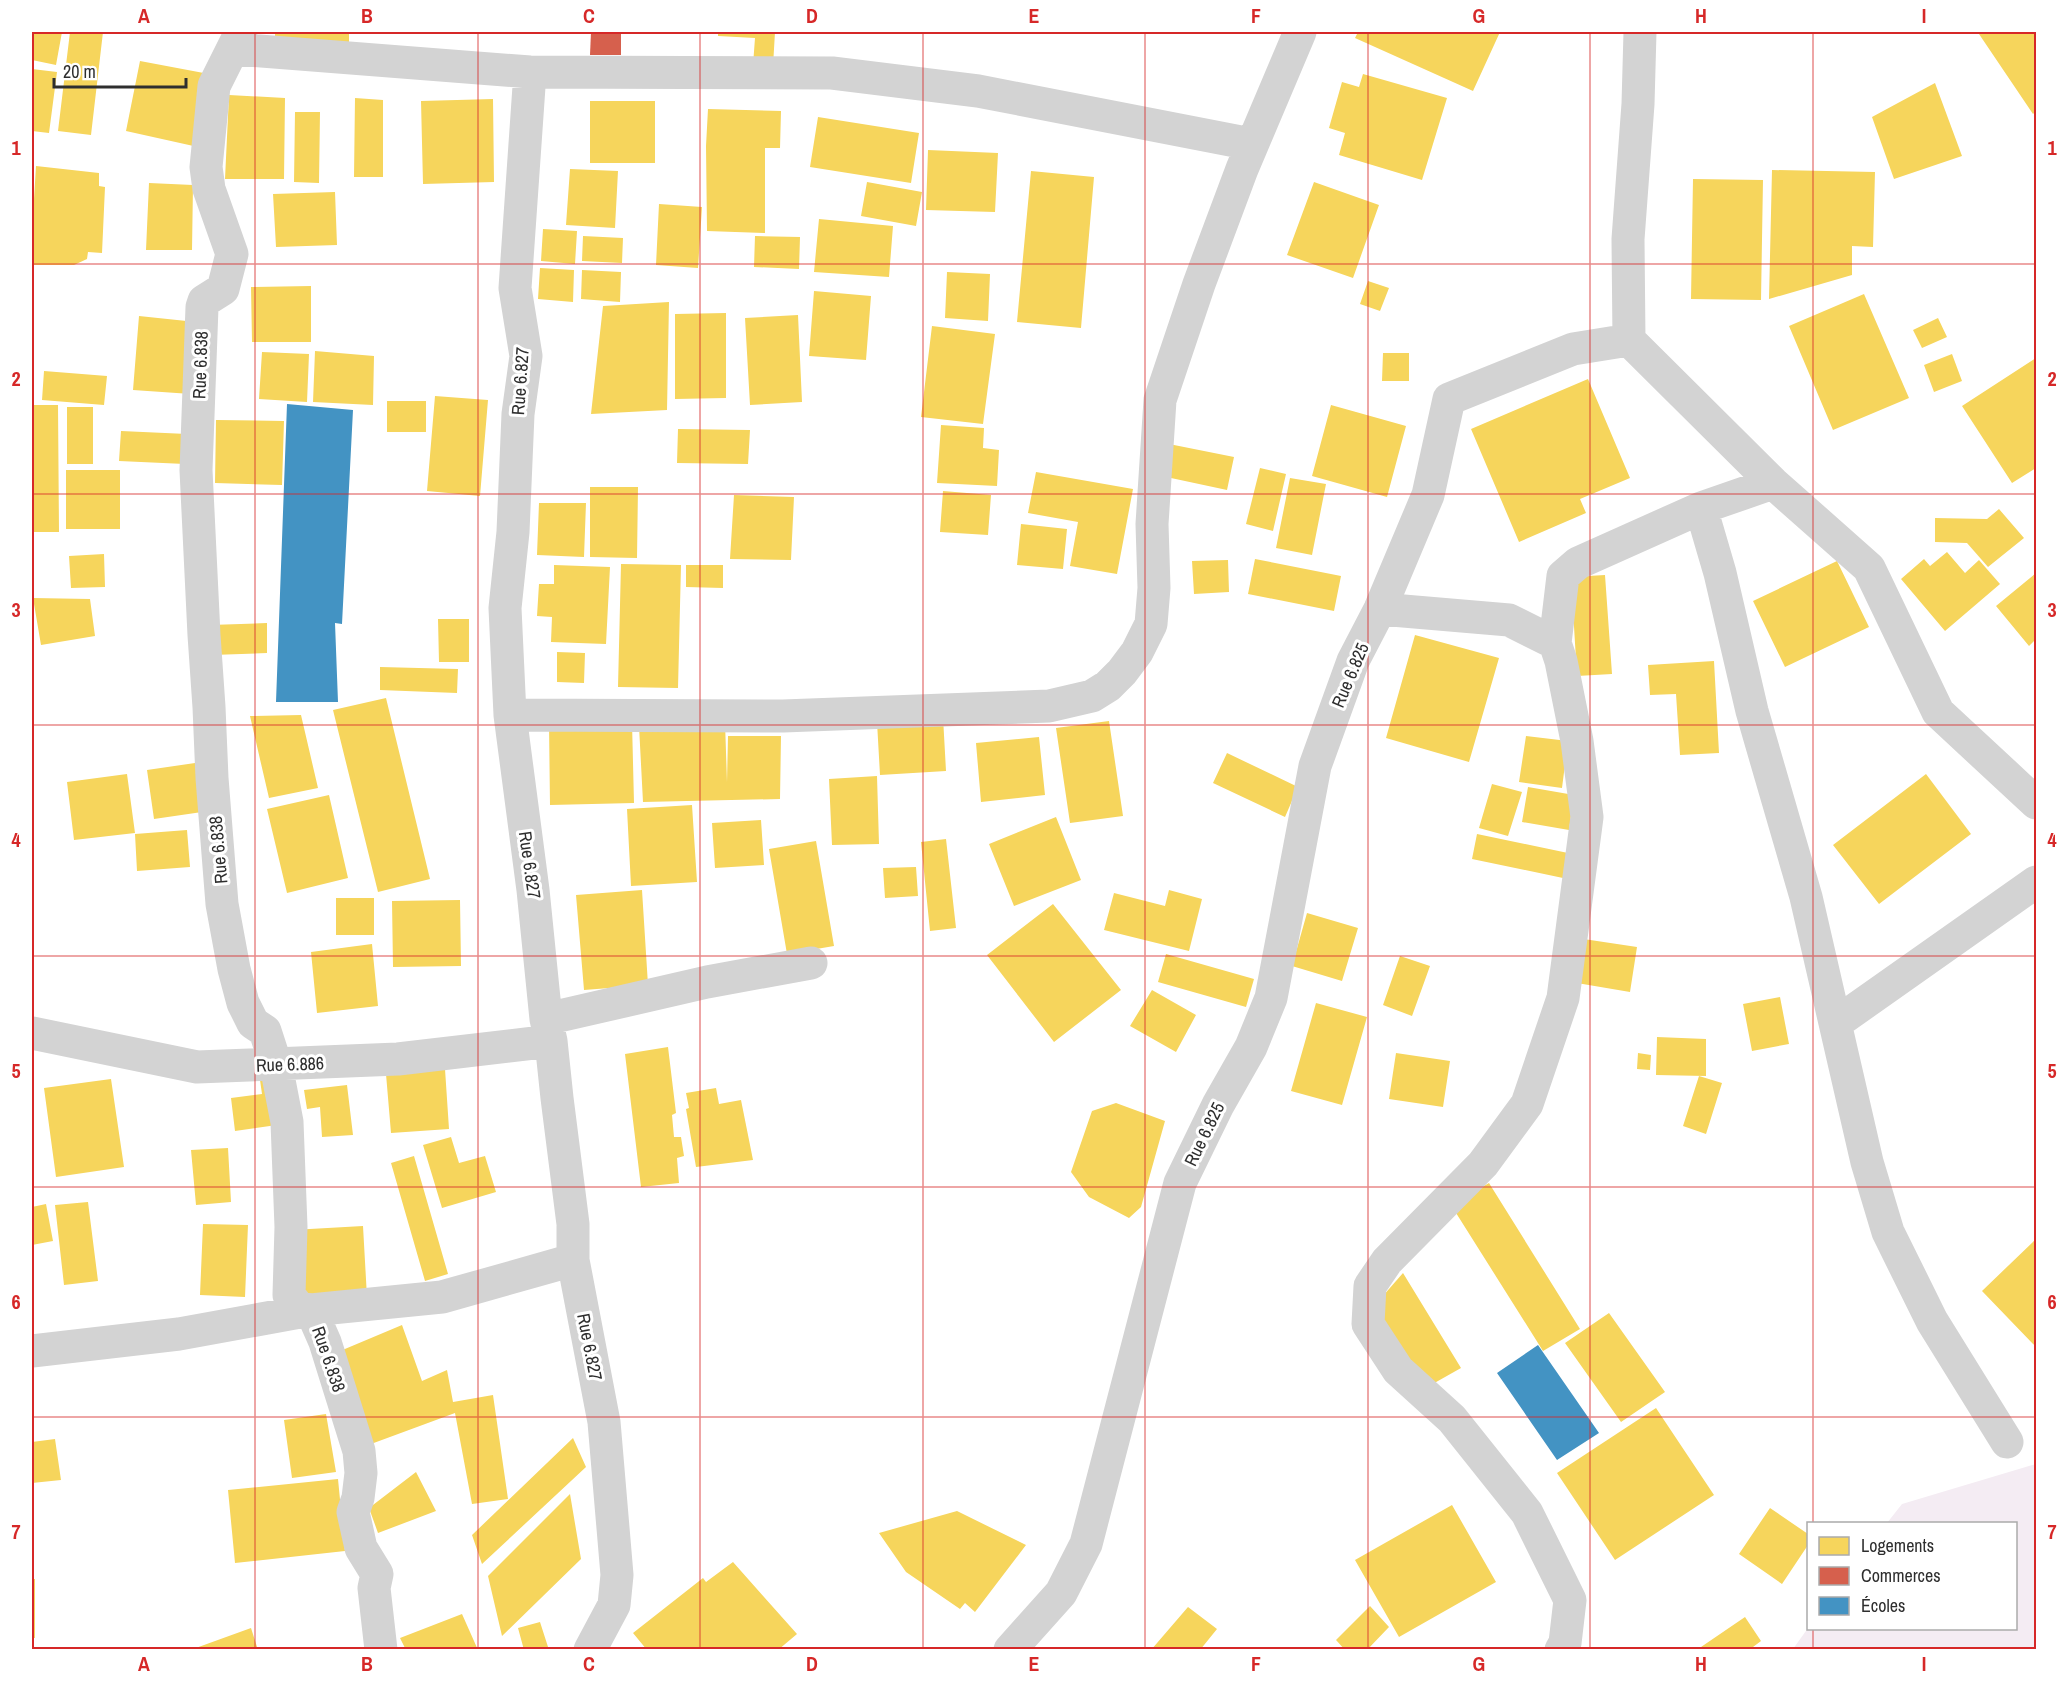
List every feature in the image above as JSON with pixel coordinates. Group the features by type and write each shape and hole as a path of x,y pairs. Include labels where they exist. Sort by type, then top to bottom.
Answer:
{"street":[{"path":"510,715 783,716 1049,706 1092,696 1108,686 1137,652 1151,624 1154,588 1152,524 1160,400 1199,284 1251,144 1300,32"},
{"path":"1640,32 1638,104 1628,239 1629,339 1773,483 1869,568 1938,712 2037,803"},
{"path":"237,40 530,72 832,73 978,91 1251,144"},
{"name":"Rue 6.838","path":"237,40 214,86 206,167 209,189 232,254 223,289 204,301 202,307 196,481 210,707 212,778 222,904 243,1003 253,1023 265,1031 276,1065 286,1122 291,1227 290,1295 299,1308 312,1311 325,1342 359,1451 361,1473 358,1498 353,1512 361,1548 377,1574 374,1588 381,1650"},
{"name":"Rue 6.827","path":"530,72 516,288 526,356 518,414 513,532 505,608 510,715 573,1224 573,1260 604,1422 617,1575 614,1605 590,1650"},
{"name":"Rue 6.825","path":"1011,1650 1061,1593 1086,1544 1180,1183 1218,1105 1251,1047 1271,998 1315,766 1353,661 1380,609 1428,495 1449,399 1573,349 1629,339"},
{"path":"1561,1650 1565,1643 1570,1600 1527,1513 1452,1419 1398,1370 1368,1324 1370,1286 1386,1261 1483,1164 1527,1104 1563,998 1587,817 1577,741 1561,661 1555,643 1563,576 1578,563 1701,508 1773,483"},
{"path":"1701,508 1720,573 1752,711 1806,897 1867,1162 1888,1232 1932,1321 2007,1442"},
{"path":"1380,609 1509,620 1555,643"},
{"path":"1836,1023 2037,882"},
{"name":"Rue 6.886","path":"32,1032 197,1067 398,1059 549,1030 707,982 811,963"},
{"path":"32,1351 179,1334 312,1311 442,1297 573,1260"}],"shaded area":[{"path":"2036,1464 2036,1649 1793,1649 1807,1629 2017,1630 2017,1522 1888,1522 1902,1504"}],"building: Logements":[{"path":"32,32 62,32 56,65 32,60"},
{"path":"70,32 103,32 91,135 58,131"},
{"path":"275,32 349,32 349,48 275,44"},
{"path":"718,32 775,32 773,66 753,65 755,38 718,36"},
{"path":"1358,32 1500,32 1473,91 1355,38"},
{"path":"1983,32 2036,32 2036,111 2033,114 1979,34"},
{"path":"140,61 209,74 198,147 126,131"},
{"path":"32,69 57,72 49,133 32,131"},
{"path":"1363,74 1447,98 1422,180 1339,155 1345,133 1329,128 1342,82 1359,87"},
{"path":"1935,83 1962,156 1894,179 1872,117"},
{"path":"229,95 285,98 284,179 225,179"},
{"path":"355,98 383,100 383,177 354,177"},
{"path":"493,99 494,182 423,184 421,101"},
{"path":"590,101 655,101 655,163 590,163"},
{"path":"708,109 781,111 780,148 765,148 765,233 707,231"},
{"path":"295,112 320,112 319,183 294,182"},
{"path":"818,117 919,133 911,183 810,167"},
{"path":"928,150 998,153 995,212 926,210"},
{"path":"36,166 99,173 99,186 105,187 102,253 88,252 87,259 74,265 32,265 32,199 34,199"},
{"path":"570,169 618,171 615,228 566,225"},
{"path":"1772,170 1875,172 1873,247 1852,246 1852,275 1769,299"},
{"path":"1031,171 1094,177 1081,328 1017,322"},
{"path":"1693,179 1763,180 1761,300 1691,299"},
{"path":"867,182 922,192 916,226 861,216"},
{"path":"1314,182 1379,205 1353,278 1287,255"},
{"path":"149,183 193,185 192,250 146,250"},
{"path":"335,192 337,245 276,247 273,194"},
{"path":"659,204 702,207 698,268 656,265"},
{"path":"819,219 893,226 889,277 814,272"},
{"path":"543,229 577,231 575,264 541,261"},
{"path":"583,236 623,238 622,263 582,261"},
{"path":"755,236 800,237 799,269 754,267"},
{"path":"540,268 574,270 573,302 538,299"},
{"path":"582,270 621,272 620,302 581,299"},
{"path":"947,272 990,274 988,321 945,318"},
{"path":"1368,281 1389,288 1380,311 1360,304"},
{"path":"311,286 311,342 252,342 251,287"},
{"path":"814,291 871,296 866,360 809,356"},
{"path":"1864,294 1909,398 1833,430 1789,326"},
{"path":"669,302 667,410 591,414 603,306"},
{"path":"726,313 726,398 675,399 675,314"},
{"path":"798,315 802,402 750,405 745,318"},
{"path":"139,316 196,322 191,394 133,390"},
{"path":"1938,318 1947,337 1922,348 1913,330"},
{"path":"932,326 995,334 983,424 921,417"},
{"path":"315,351 374,356 373,405 313,402"},
{"path":"262,352 309,354 307,402 259,399"},
{"path":"1383,353 1409,353 1409,381 1382,381"},
{"path":"1952,354 1962,381 1934,392 1924,365"},
{"path":"2036,358 2036,468 2012,483 1962,406"},
{"path":"44,371 107,376 104,405 42,400"},
{"path":"1588,379 1630,478 1580,499 1586,513 1519,542 1471,429"},
{"path":"435,396 488,400 480,496 427,491"},
{"path":"387,401 426,401 426,432 387,432"},
{"path":"32,405 58,405 59,532 32,532"},
{"path":"1331,405 1406,426 1387,497 1312,476"},
{"path":"67,407 93,407 93,464 67,464"},
{"path":"216,420 284,421 282,485 215,483"},
{"path":"941,425 984,428 983,448 999,450 997,486 937,483"},
{"path":"678,429 750,430 748,464 677,463"},
{"path":"121,431 187,434 185,464 119,461"},
{"path":"1164,443 1234,457 1227,490 1157,475"},
{"path":"1260,468 1286,474 1273,531 1246,524"},
{"path":"66,470 120,470 120,529 66,529"},
{"path":"1036,472 1133,489 1117,574 1070,566 1078,522 1028,513"},
{"path":"1290,478 1326,484 1312,555 1276,548"},
{"path":"590,487 638,487 637,558 590,557"},
{"path":"943,491 991,495 988,535 940,532"},
{"path":"734,495 794,497 791,560 730,559"},
{"path":"539,503 586,503 584,557 537,555"},
{"path":"1999,509 2024,538 1988,567 1967,543 1935,542 1935,518 1987,519"},
{"path":"1021,524 1067,529 1063,569 1017,565"},
{"path":"1947,552 1965,573 1979,560 2000,584 1945,631 1901,579 1924,559 1930,566"},
{"path":"104,554 105,587 71,588 69,556"},
{"path":"1255,559 1341,576 1334,611 1248,594"},
{"path":"1228,560 1229,592 1194,594 1192,561"},
{"path":"1837,561 1869,627 1785,667 1753,601"},
{"path":"621,564 681,565 678,688 618,687"},
{"path":"554,565 610,567 606,644 551,642 552,617 537,616 539,584 554,584"},
{"path":"686,565 723,565 723,588 686,587"},
{"path":"2036,573 2036,639 2029,646 1996,606"},
{"path":"1605,575 1612,674 1577,676 1571,577"},
{"path":"33,598 90,599 95,636 41,645"},
{"path":"438,619 469,619 469,662 439,662"},
{"path":"267,623 267,653 212,655 210,625"},
{"path":"1415,635 1499,658 1469,762 1386,738"},
{"path":"557,652 585,653 584,683 557,682"},
{"path":"1714,661 1719,753 1680,755 1676,694 1650,695 1648,665"},
{"path":"380,667 458,669 457,693 380,690"},
{"path":"386,698 430,879 378,892 333,710"},
{"path":"301,715 318,788 269,798 250,716"},
{"path":"943,717 946,771 880,775 877,722"},
{"path":"1109,721 1123,816 1070,823 1056,728"},
{"path":"632,722 634,803 550,805 549,723"},
{"path":"725,722 727,782 728,736 781,736 780,799 643,802 639,726"},
{"path":"1526,736 1568,741 1562,788 1519,782"},
{"path":"1039,737 1045,795 981,802 976,743"},
{"path":"1227,753 1298,787 1285,817 1213,783"},
{"path":"195,763 202,812 154,819 147,770"},
{"path":"127,774 135,833 74,840 67,782"},
{"path":"1926,774 1971,834 1879,904 1833,845"},
{"path":"877,776 879,844 832,845 829,779"},
{"path":"1492,784 1522,792 1508,836 1479,828"},
{"path":"1528,787 1574,795 1569,830 1522,822"},
{"path":"329,795 348,878 287,893 267,809"},
{"path":"692,805 697,882 631,886 627,809"},
{"path":"1056,817 1081,880 1014,906 989,844"},
{"path":"761,820 764,865 715,868 712,823"},
{"path":"187,830 190,867 137,871 135,834"},
{"path":"1477,834 1568,853 1563,878 1472,859"},
{"path":"946,839 956,928 930,931 921,842"},
{"path":"816,841 834,946 787,954 769,849"},
{"path":"916,867 918,896 885,898 883,868"},
{"path":"642,890 648,985 584,990 576,895"},
{"path":"1169,890 1202,899 1189,951 1104,930 1114,893 1165,906"},
{"path":"336,898 374,898 374,935 336,935"},
{"path":"460,900 461,966 393,967 392,901"},
{"path":"1053,904 1121,990 1054,1042 987,955"},
{"path":"1307,913 1358,928 1342,981 1292,966"},
{"path":"1577,938 1637,947 1630,992 1571,982"},
{"path":"372,944 378,1006 317,1013 311,952"},
{"path":"1166,954 1254,979 1246,1007 1158,982"},
{"path":"1400,956 1430,966 1412,1016 1383,1005"},
{"path":"1152,990 1196,1015 1176,1052 1130,1026"},
{"path":"1780,997 1789,1044 1752,1051 1743,1004"},
{"path":"1316,1003 1367,1017 1342,1105 1291,1091"},
{"path":"1657,1037 1706,1039 1706,1076 1656,1075"},
{"path":"668,1047 676,1113 672,1115 674,1137 681,1137 684,1156 677,1158 679,1183 641,1187 625,1054"},
{"path":"1396,1053 1450,1061 1443,1107 1389,1099"},
{"path":"1638,1053 1651,1055 1650,1070 1637,1069"},
{"path":"445,1069 449,1129 391,1133 386,1074"},
{"path":"1699,1076 1722,1083 1706,1134 1683,1126"},
{"path":"277,1078 284,1124 235,1131 231,1098 262,1094 260,1080"},
{"path":"111,1079 124,1167 56,1177 44,1088"},
{"path":"347,1085 353,1135 322,1137 320,1107 307,1109 304,1090"},
{"path":"716,1088 719,1104 741,1100 753,1160 696,1167 686,1109 689,1108 686,1093"},
{"path":"1116,1103 1165,1121 1141,1207 1129,1218 1089,1197 1071,1172 1092,1111"},
{"path":"451,1137 459,1163 485,1156 496,1192 442,1208 423,1145"},
{"path":"228,1148 231,1202 196,1205 191,1150"},
{"path":"414,1156 448,1274 425,1281 391,1163"},
{"path":"1489,1183 1580,1329 1543,1351 1451,1205"},
{"path":"88,1202 98,1281 64,1285 55,1205"},
{"path":"46,1204 53,1241 32,1245 32,1207"},
{"path":"203,1224 248,1225 245,1297 200,1295"},
{"path":"363,1226 367,1297 295,1301 292,1230"},
{"path":"2036,1239 2036,1347 1982,1291"},
{"path":"1403,1273 1461,1368 1422,1390 1375,1305"},
{"path":"1609,1313 1665,1392 1621,1422 1565,1343"},
{"path":"402,1325 422,1381 447,1370 453,1402 493,1395 508,1499 472,1504 455,1413 371,1444 333,1354"},
{"path":"1656,1408 1714,1495 1615,1560 1557,1473"},
{"path":"326,1414 336,1472 292,1478 284,1420"},
{"path":"573,1438 586,1467 482,1564 472,1535"},
{"path":"55,1439 61,1480 32,1483 32,1442"},
{"path":"416,1472 436,1511 378,1533 369,1508"},
{"path":"338,1479 345,1551 235,1563 228,1490"},
{"path":"570,1494 581,1559 502,1636 488,1576"},
{"path":"1452,1505 1496,1582 1399,1637 1355,1560"},
{"path":"1770,1508 1807,1533 1807,1546 1782,1584 1739,1554"},
{"path":"957,1511 1026,1545 975,1612 965,1603 960,1609 906,1572 879,1533"},
{"path":"733,1562 797,1634 778,1650 647,1650 633,1633 703,1578 706,1582"},
{"path":"32,1579 35,1579 35,1638 32,1638"},
{"path":"1370,1606 1389,1627 1367,1650 1345,1650 1336,1640"},
{"path":"1188,1607 1217,1629 1200,1650 1151,1650"},
{"path":"462,1614 478,1650 406,1650 400,1638"},
{"path":"1745,1617 1761,1641 1749,1650 1703,1650 1701,1647"},
{"path":"540,1622 549,1650 524,1650 518,1628"},
{"path":"251,1628 258,1650 193,1650 193,1649"}],"building: Commerces":[{"path":"591,32 621,32 621,55 590,55"}],"building: Écoles":[{"path":"287,404 353,410 342,624 335,623 338,702 276,702"},
{"path":"1538,1345 1599,1433 1557,1460 1497,1373"}]}
